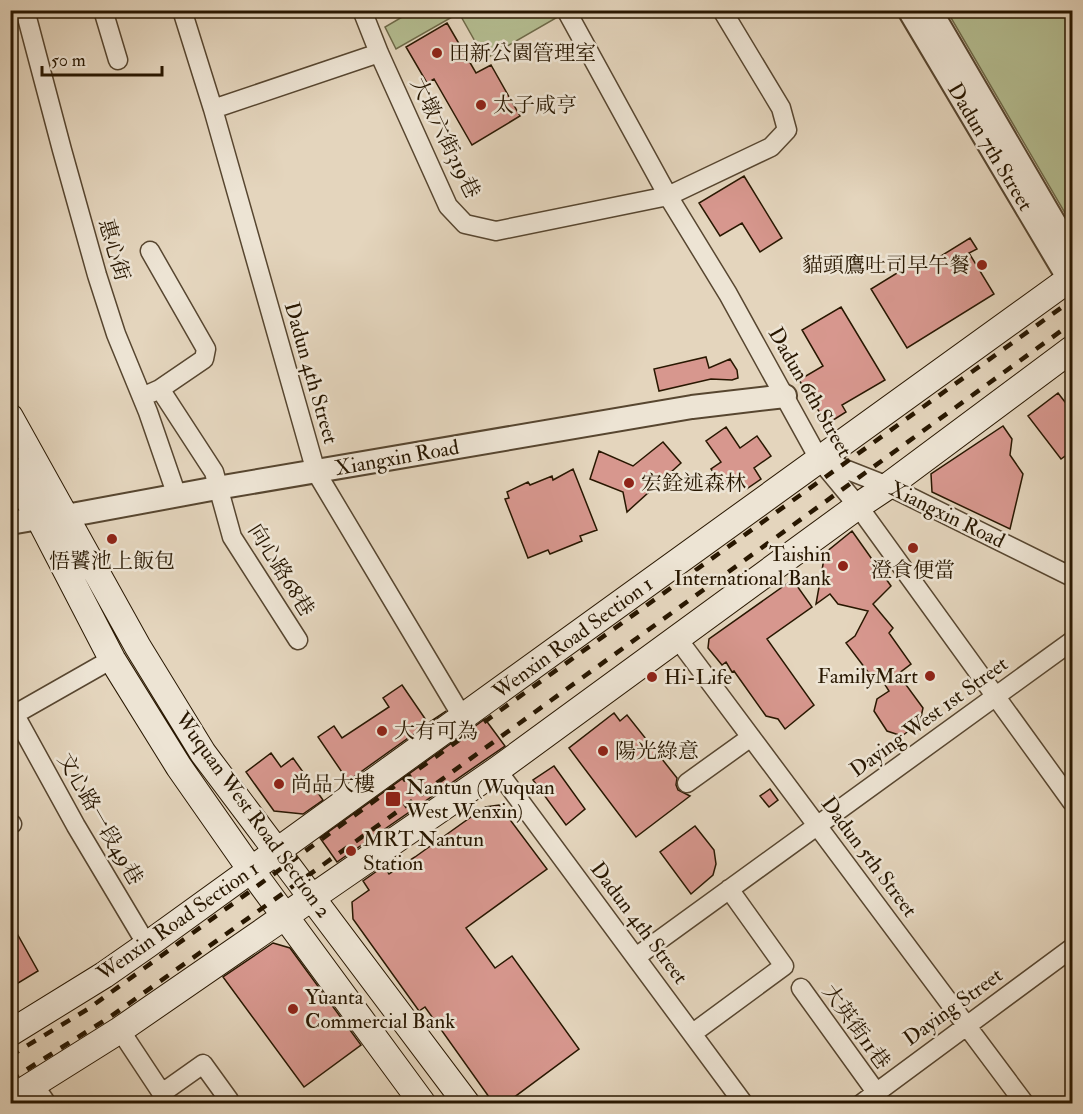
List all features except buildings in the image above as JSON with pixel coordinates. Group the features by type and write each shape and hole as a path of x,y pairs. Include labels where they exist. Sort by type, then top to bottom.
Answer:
{"main road":[{"name":"Wenxin Road Section 1","path":"10,1033 105,975 819,459 1072,280"},
{"path":"10,1099 40,1094 120,1030 497,770 1072,350"},
{"name":"Wuquan West Road Section 2","path":"10,417 138,647 203,753 467,1104"},
{"name":"Wuquan West Road Section 2","path":"10,469 39,518 112,659 179,767 251,870 423,1104"}],"street":[{"name":"惠心街","path":"25,10 97,275 116,334 148,412 177,496"},
{"path":"104,10 118,60"},
{"name":"Dadun 4th Street","path":"182,10 213,109 316,472 463,718"},
{"name":"大墩六街319巷","path":"362,10 448,206 465,224 496,231 668,196 771,147 787,129 781,108 723,10"},
{"name":"Dadun 6th Street","path":"566,10 668,196 728,294 819,459 858,506 1072,799"},
{"name":"Dadun 7th Street","path":"909,10 1072,280"},
{"name":"Dadun 7th Street","path":"930,10 1072,253"},
{"path":"213,109 379,53"},
{"path":"141,398 160,389 204,359 206,349 150,250"},
{"path":"160,389 214,472 218,488"},
{"name":"Xiangxin Road","path":"10,523 66,516 692,407 785,396"},
{"name":"Xiangxin Road","path":"819,459 888,486 1072,578"},
{"name":"向心路68巷","path":"218,488 232,537 298,640"},
{"name":"Dadun 5th Street","path":"677,638 1025,1104"},
{"name":"Daying West 1st Street","path":"636,957 1072,641"},
{"path":"13,712 112,659"},
{"name":"文心路一段49巷","path":"13,712 76,826 147,945"},
{"path":"687,783 751,737"},
{"name":"Dadun 4th Street","path":"497,770 744,1104"},
{"path":"693,1034 784,966 729,889"},
{"name":"Daying Street","path":"861,1104 1072,948"},
{"name":"大英街11巷","path":"801,988 876,1092"},
{"path":"120,1030 165,1098 203,1064 229,1100"}],"green space":[{"path":"414,10 552,11 556,18 485,59 459,13 396,49 385,27"},
{"path":"947,11 1072,11 1072,225"}],"railway":[{"path":"10,1056 88,1009 1072,300"},
{"path":"10,1080 110,1017 1072,323"}],"place":[{"name":"田新公園管理室","path":"437,53"},
{"name":"太子咸亨","path":"481,105"},
{"name":"貓頭鷹吐司早午餐","path":"982,265"},
{"name":"宏銓述森林","path":"629,483"},
{"name":"悟饕池上飯包","path":"112,539"},
{"name":"澄食便當","path":"913,548"},
{"name":"Taishin International Bank","path":"843,566"},
{"name":"FamilyMart","path":"930,676"},
{"name":"Hi-Life","path":"652,677"},
{"name":"大有可為","path":"382,731"},
{"name":"陽光綠意","path":"603,751"},
{"name":"尚品大樓","path":"279,784"},
{"name":"Nantun (Wuquan West Wenxin)","path":"393,799"},
{"name":"MRT Nantun Station","path":"351,851"},
{"name":"Yuanta Commercial Bank","path":"293,1009"}]}
